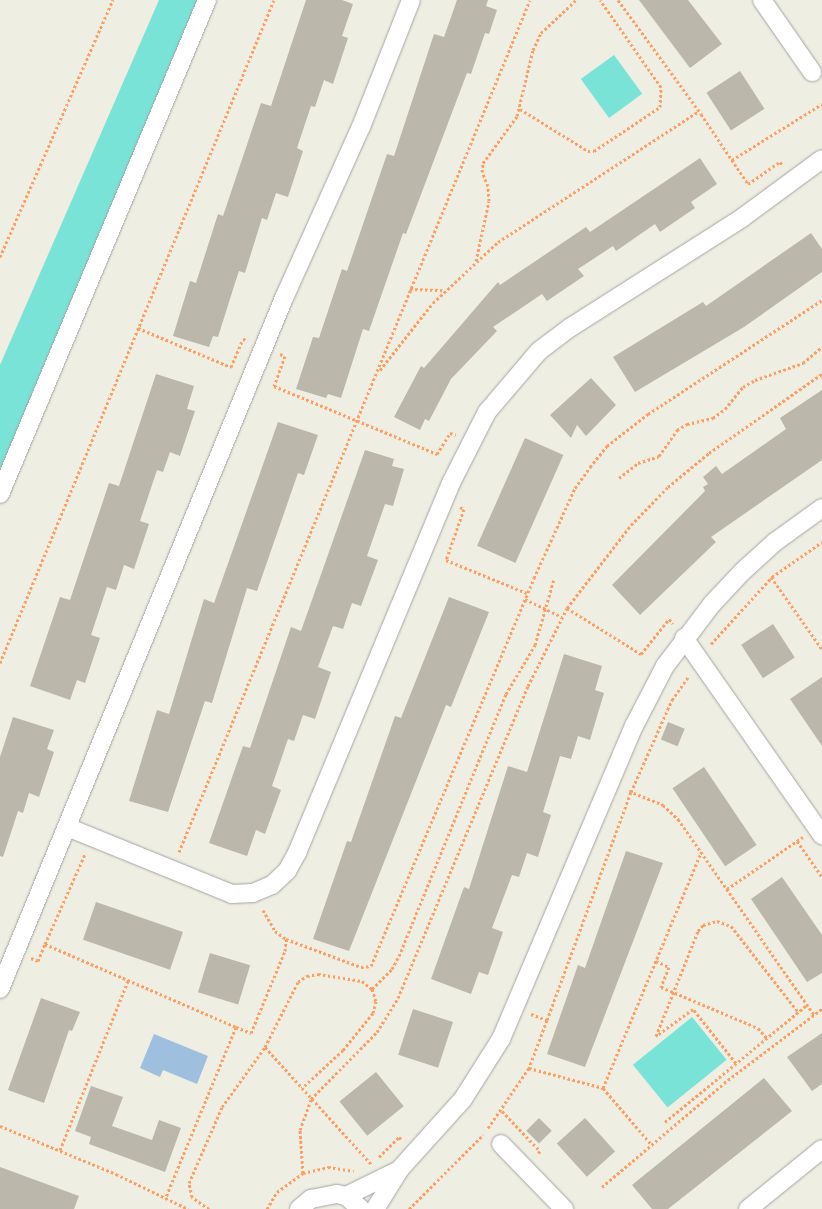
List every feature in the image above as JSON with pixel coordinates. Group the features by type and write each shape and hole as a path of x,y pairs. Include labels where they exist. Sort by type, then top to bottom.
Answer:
{"street":[{"path":"0,494 207,0"},
{"path":"0,989 264,347 361,126 411,0"},
{"path":"762,0 812,72"},
{"path":"67,827 232,894 253,893 272,885 282,876 297,853 470,441 511,380 539,351 571,327 684,256 822,159"},
{"path":"375,1209 400,1169 417,1153 464,1099 484,1070 516,1008 648,695 684,638 712,604 758,558 822,508"},
{"path":"684,638 819,831"},
{"path":"501,1144 564,1209"},
{"path":"748,1209 822,1149"},
{"path":"300,1209 311,1199 323,1195 346,1196 400,1169"},
{"path":"346,1196 361,1209"}],"path":[{"path":"0,257 113,0"},
{"path":"0,663 274,0"},
{"path":"172,871 530,0"},
{"path":"476,261 489,201 488,186 482,172 483,163 520,109 537,41 546,26 576,0"},
{"path":"520,109 588,151 594,151 660,107 661,87 600,0"},
{"path":"618,0 699,111 748,184 780,162 793,181"},
{"path":"732,160 822,104"},
{"path":"377,374 445,290 498,242 699,111"},
{"path":"410,289 445,290"},
{"path":"253,893 275,931 286,939 366,968 374,962 524,599 576,488 607,446 670,398 822,300"},
{"path":"138,328 231,367 243,339 285,356 274,386 437,454 450,433 470,441"},
{"path":"619,478 633,466 659,456 677,430 687,424 712,418 725,410 743,388 755,380 803,363 822,347"},
{"path":"303,1173 300,1130 311,1099 377,1032 398,998 528,686 566,608 631,525 668,487 709,453 822,374"},
{"path":"444,500 464,509 446,560 527,593"},
{"path":"409,1209 482,1136 529,1068 631,792 672,700 722,630 772,577 822,542"},
{"path":"758,558 822,649"},
{"path":"372,989 387,975 399,956 506,694 535,644 554,579"},
{"path":"524,599 562,617"},
{"path":"566,608 641,654 669,619 684,638"},
{"path":"609,784 631,792 671,812 814,1015"},
{"path":"727,889 798,841 819,831"},
{"path":"15,951 38,960 93,838"},
{"path":"798,841 822,877"},
{"path":"603,1088 701,852"},
{"path":"736,1063 693,1009 656,1036 698,931 717,921 731,926 799,1013"},
{"path":"45,944 251,1033 285,951 286,939"},
{"path":"656,961 669,967 661,987 758,1028 767,1038"},
{"path":"209,1209 192,1197 189,1183 222,1107 266,1047 298,982 307,976 318,974 362,981 372,989 376,1001 374,1013 365,1026 302,1088"},
{"path":"60,1150 128,981"},
{"path":"665,1122 807,1005"},
{"path":"516,1008 547,1020"},
{"path":"602,1187 651,1144 822,1009"},
{"path":"166,1197 236,1027"},
{"path":"266,1047 371,1164"},
{"path":"529,1068 603,1088 651,1144"},
{"path":"0,1126 60,1150 166,1197 188,1209"},
{"path":"367,1169 399,1137 417,1153"},
{"path":"267,1209 277,1192 303,1173 328,1167 361,1172"}],"shaded area":[{"path":"159,0 210,0 0,486 0,365"},
{"path":"614,55 642,94 609,118 581,79"},
{"path":"692,1017 727,1060 668,1108 633,1065"},
{"path":"154,1034 208,1056 197,1084 163,1070 160,1077 140,1068"}],"building":[{"path":"306,0 342,0 353,4 342,36 348,38 333,84 324,80 315,107 311,106 297,148 303,151 288,197 276,193 267,220 262,218 245,273 239,271 218,337 213,336 209,347 173,336 190,281 196,283 218,214 223,216 261,103 271,106"},
{"path":"457,0 488,0 486,6 497,10 489,34 485,33 471,74 467,73 406,234 403,233 369,331 363,329 341,398 328,394 326,398 296,389 313,337 319,338 342,269 347,271 387,154 394,156 434,34 444,37"},
{"path":"639,0 688,0 722,44 690,68"},
{"path":"740,71 765,109 731,131 706,93"},
{"path":"700,158 717,184 691,202 695,208 660,232 655,224 616,251 613,246 578,269 584,276 547,301 542,294 493,327 497,331 451,379 429,421 425,419 420,430 394,417 421,366 424,368 498,282 500,285 586,227 590,232"},
{"path":"811,233 822,249 822,272 744,327 635,392 613,357 703,302 706,306"},
{"path":"156,374 194,386 187,409 195,411 180,456 170,452 163,472 157,470 140,521 149,524 134,569 124,565 116,590 107,587 91,635 100,638 85,683 77,680 70,700 30,686 60,597 70,600 109,483 119,486"},
{"path":"591,378 616,405 586,436 577,425 571,438 550,415"},
{"path":"822,390 822,460 711,537 716,542 640,615 612,585 705,491 703,487 708,484 703,477 716,466 722,474 786,429 780,418"},
{"path":"278,422 318,435 304,475 298,473 257,591 247,588 212,703 205,701 168,812 129,801 157,710 169,714 204,599 214,603"},
{"path":"525,438 563,455 515,563 477,546"},
{"path":"365,450 394,459 392,466 404,469 393,506 385,504 367,556 378,560 361,606 352,603 343,629 333,626 318,667 331,672 315,719 303,715 294,741 288,739 272,786 281,790 265,834 256,830 247,856 209,843 243,746 250,748 291,627 301,631"},
{"path":"449,597 489,612 451,707 446,705 349,951 313,939 347,841 351,842 395,716 401,718"},
{"path":"773,624 795,658 763,678 741,645"},
{"path":"564,654 602,666 595,690 604,693 590,740 578,736 571,759 560,756 543,812 551,815 538,857 527,853 519,877 512,875 492,928 503,932 488,975 479,972 471,994 431,979 464,887 469,889 508,766 527,772"},
{"path":"822,677 822,746 790,699"},
{"path":"13,717 54,730 47,749 54,752 39,797 29,793 23,813 18,811 3,857 0,856 0,757"},
{"path":"668,722 685,729 678,746 661,740"},
{"path":"704,767 757,845 725,866 672,788"},
{"path":"626,851 663,863 585,1067 547,1054 578,965 585,968"},
{"path":"782,877 822,935 822,973 807,982 751,899"},
{"path":"96,902 183,932 170,970 83,940"},
{"path":"210,953 250,965 238,1004 198,992"},
{"path":"41,998 80,1012 72,1031 69,1030 44,1103 8,1090"},
{"path":"413,1009 453,1022 438,1068 398,1055"},
{"path":"822,1033 822,1084 812,1091 787,1057"},
{"path":"376,1072 404,1106 367,1136 339,1102"},
{"path":"764,1078 792,1111 668,1209 652,1209 632,1185"},
{"path":"91,1086 123,1097 112,1126 152,1140 159,1120 181,1128 165,1172 89,1144 91,1137 75,1131"},
{"path":"539,1118 552,1131 539,1143 526,1131"},
{"path":"585,1118 615,1151 587,1177 557,1143"},
{"path":"0,1167 79,1196 74,1209 0,1209"}]}
